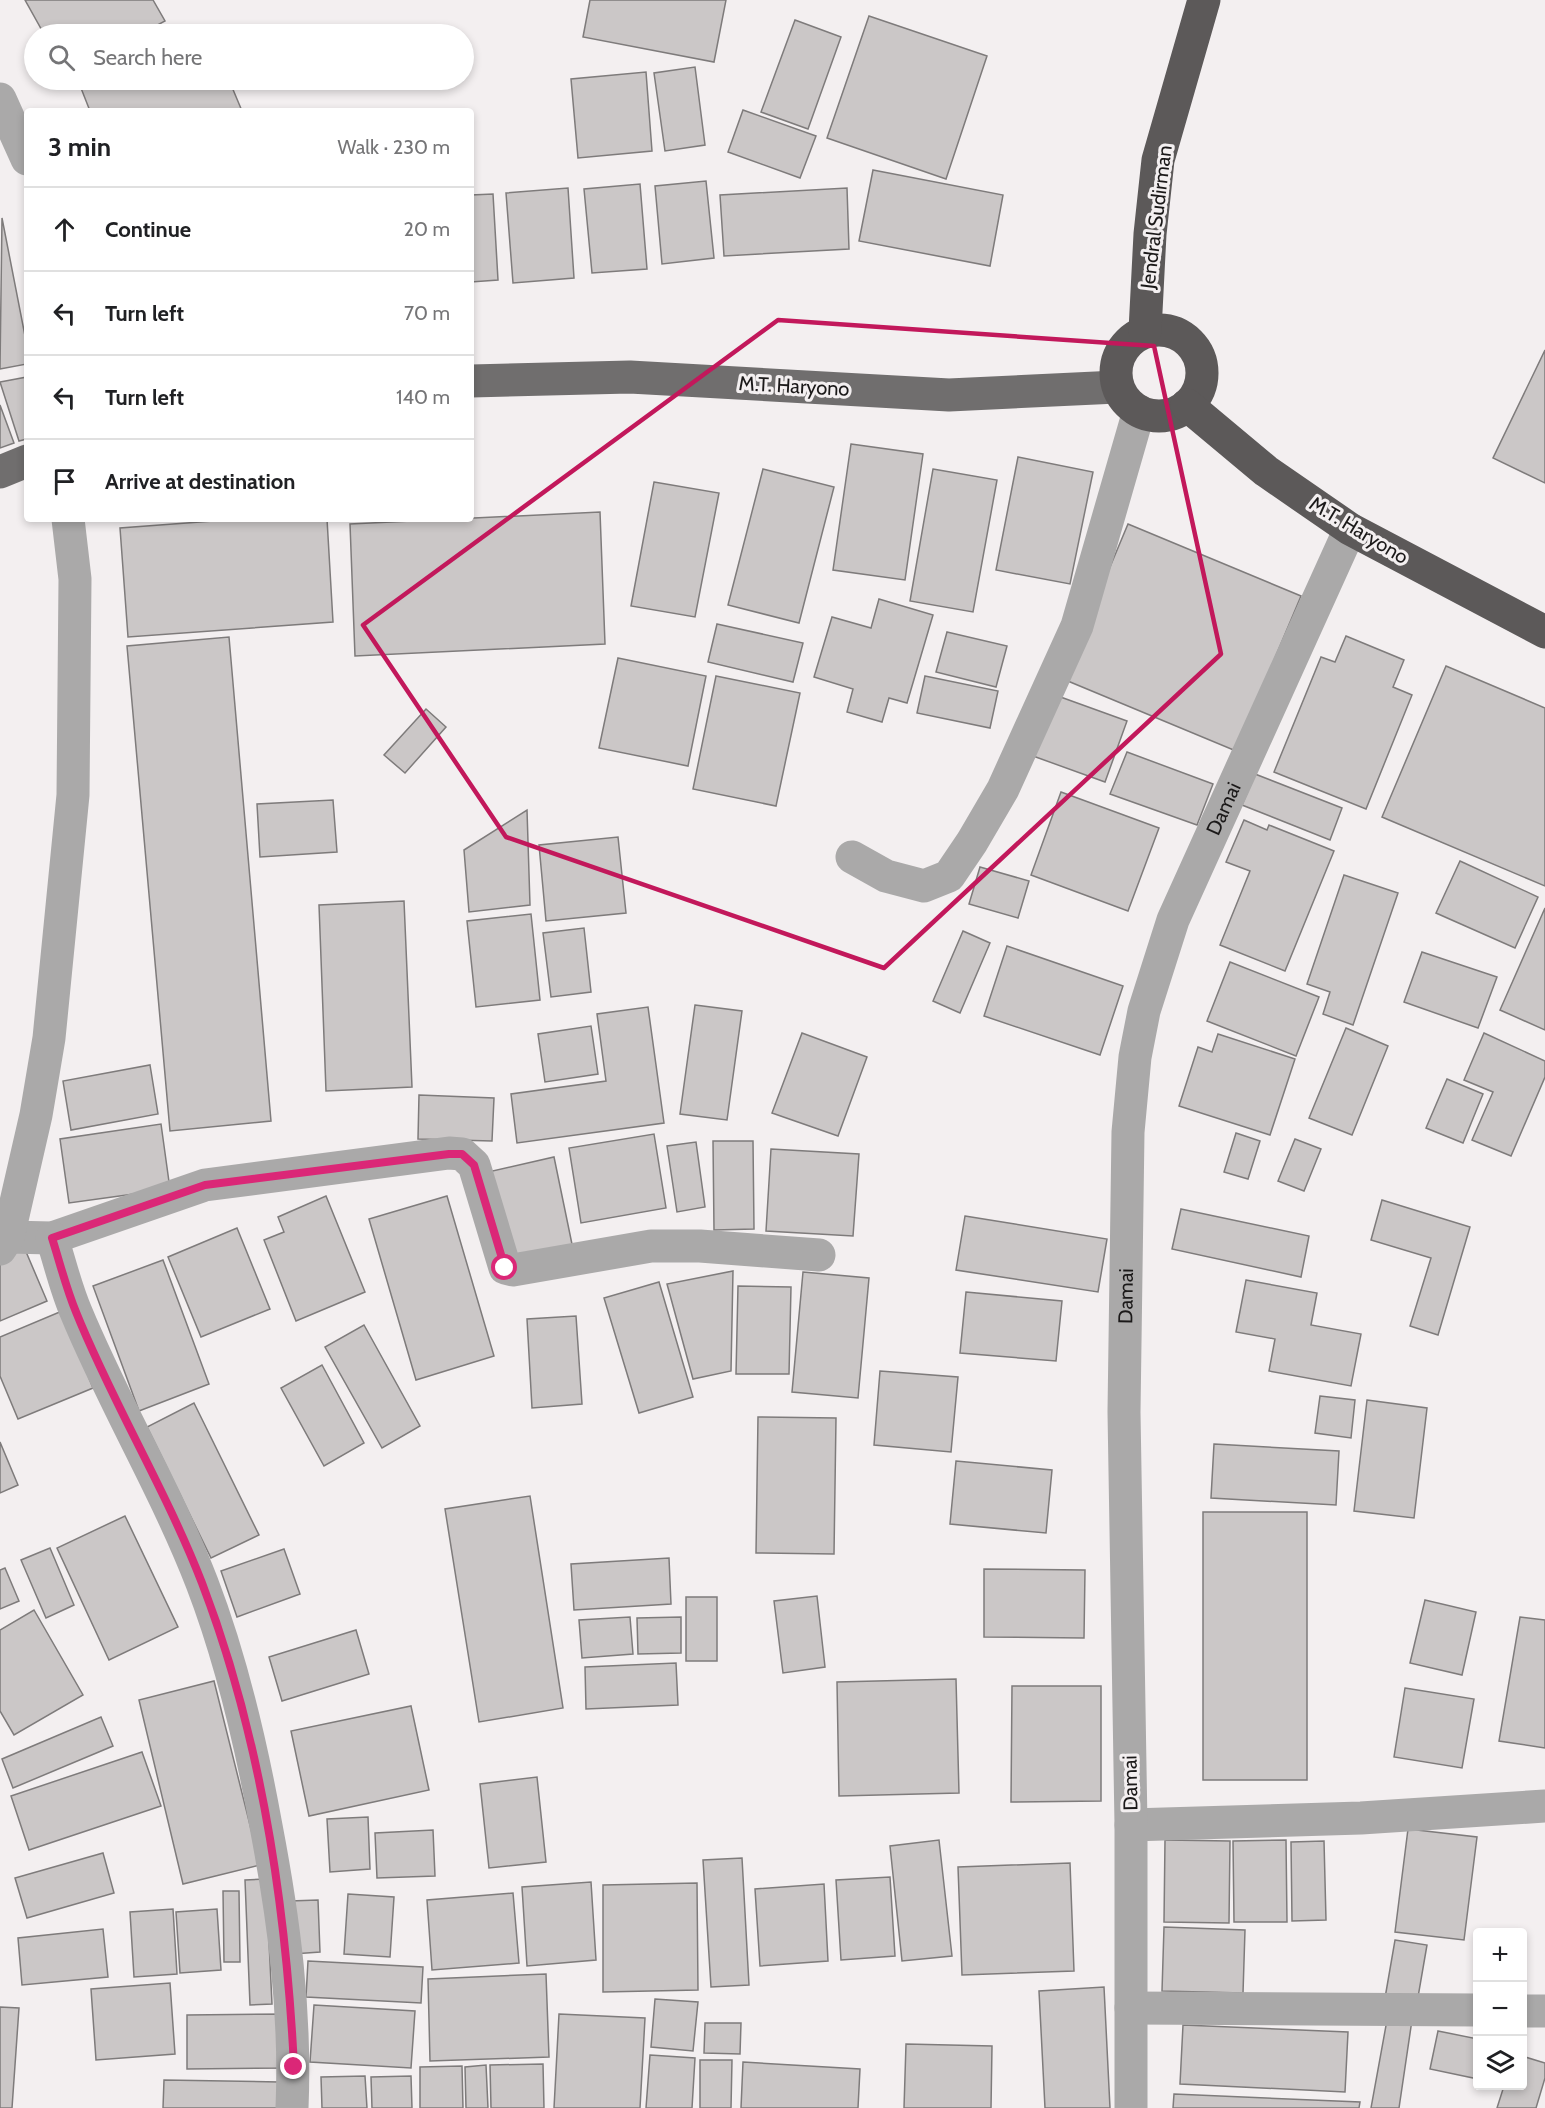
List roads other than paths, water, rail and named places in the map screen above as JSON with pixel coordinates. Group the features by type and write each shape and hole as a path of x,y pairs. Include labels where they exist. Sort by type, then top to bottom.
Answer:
{"highway":[{"name":"Jendral Sudirman","path":"1145,331 1150,234 1158,160 1204,0"},
{"path":"1162,329 1178,334 1192,344 1200,359 1202,376 1198,392 1187,405 1172,414 1155,416 1139,411 1125,401 1117,387 1115,370 1120,354 1130,340 1145,331 1162,329"},
{"name":"M.T. Haryono","path":"1187,405 1266,471 1350,529 1545,632"}],"main road":[{"name":"M.T. Haryono","path":"474,381 630,377 949,395 1117,387"},
{"path":"0,472 24,461"}],"street":[{"path":"0,99 24,152"},
{"path":"852,857 886,876 924,885 949,876 972,842 1003,789 1077,626 1139,411"},
{"path":"68,522 75,579 73,795 49,1038 36,1115 4,1243 52,1238 205,1185 462,1154 474,1165 505,1268 513,1270 651,1246 700,1246 819,1255"},
{"name":"Damai","path":"1131,2108 1131,1825 1124,1412 1128,1132 1135,1057 1144,1011 1173,920 1350,529"},
{"path":"52,1238 75,1311 201,1582 229,1661 256,1768 281,1904 290,1991 294,2067 292,2108"},
{"path":"1131,1825 1361,1818 1545,1806"},
{"path":"1131,2008 1473,2010"}]}
